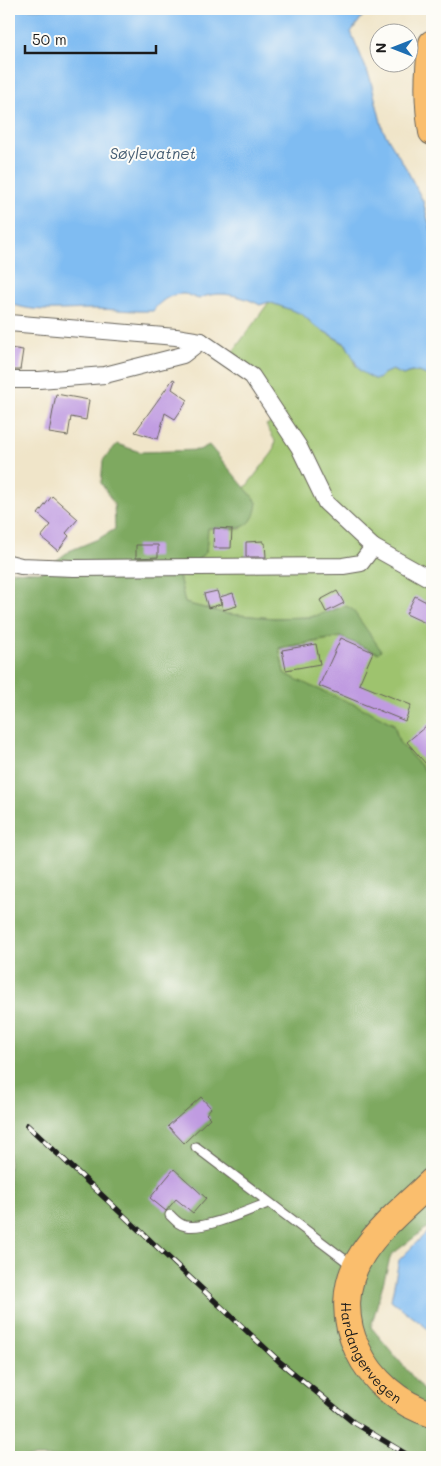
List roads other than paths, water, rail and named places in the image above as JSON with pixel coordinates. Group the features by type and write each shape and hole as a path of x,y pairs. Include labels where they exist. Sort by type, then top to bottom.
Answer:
{"main road":[{"path":"432,44 428,70 428,108 432,132"},
{"name":"Hardangervegen","path":"432,1181 376,1237 363,1253 355,1268 350,1284 348,1322 353,1341 361,1359 384,1388 403,1402 432,1414"}],"street":[{"path":"9,324 176,337 201,341 252,376 299,447 326,503 373,547 432,580"},
{"path":"9,380 39,380 105,375 183,355 201,341"},
{"path":"9,563 22,566 74,568 344,566 361,562 373,547"}],"lane":[{"path":"196,1147 355,1268"},
{"path":"170,1215 180,1224 193,1227 223,1219 268,1202"}],"water":[{"name":"Søylevatnet","path":"9,9 368,9 351,32 370,78 383,130 423,201 432,234 432,378 418,372 403,375 392,370 383,374 379,379 374,379 360,371 346,344 315,326 302,314 269,302 260,305 230,295 214,294 199,299 186,294 179,294 162,301 153,311 40,310 9,303"},
{"path":"432,1227 432,1332 391,1300 399,1260"}],"railway":[{"path":"27,1125 281,1363 353,1422 411,1457"}]}
